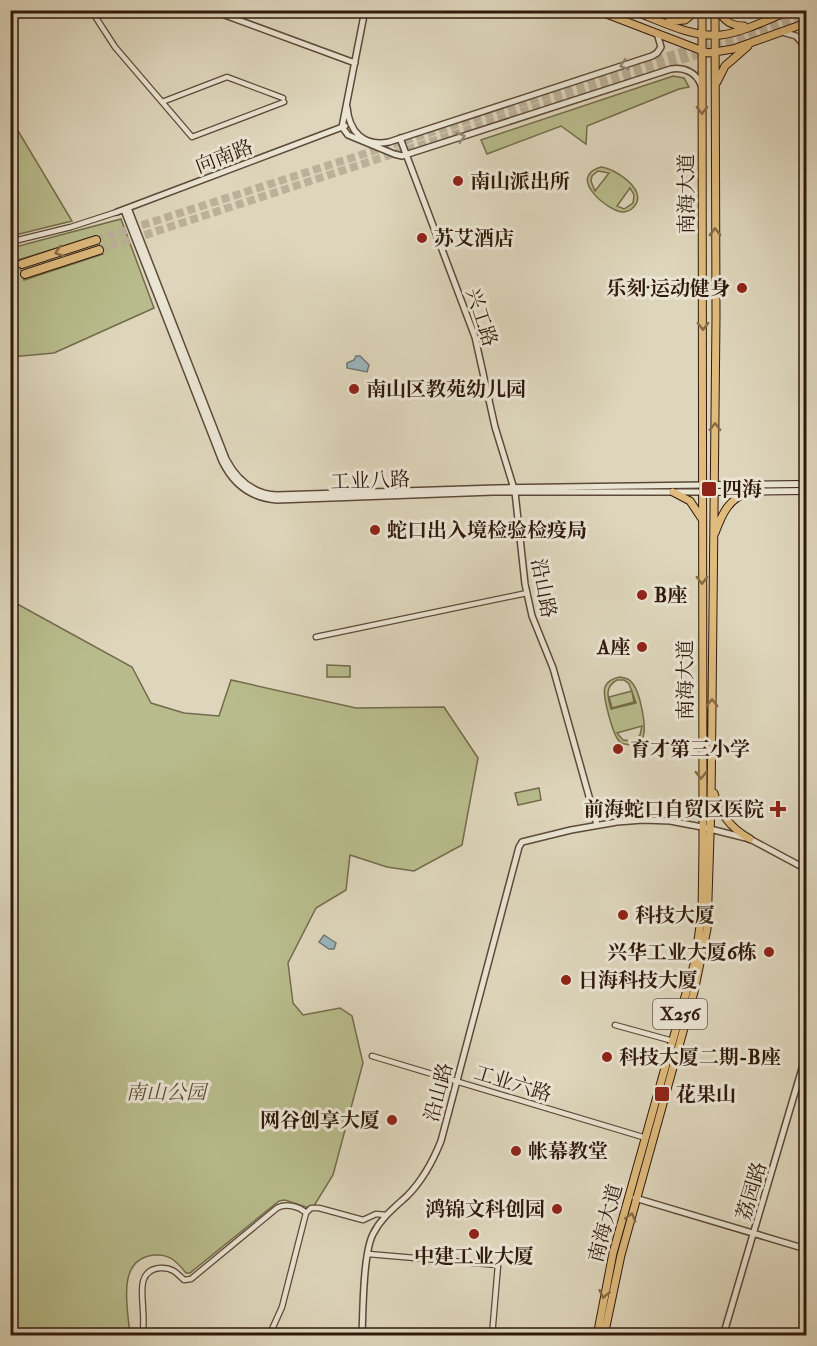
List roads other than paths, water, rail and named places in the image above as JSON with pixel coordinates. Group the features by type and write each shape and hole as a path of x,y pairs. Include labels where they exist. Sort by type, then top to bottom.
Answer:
{"highway":[{"path":"22,264 96,240"},
{"path":"25,274 99,250"}],"main road":[{"path":"596,10 701,51 715,53 807,23"},
{"path":"631,10 701,34 715,35 728,33 791,10"},
{"path":"657,19 685,20 699,10"},
{"name":"南海大道","path":"604,1335 646,1138 695,961 701,929 703,488 699,10"},
{"path":"717,10 730,24 742,26 755,24"},
{"name":"南海大道","path":"597,1335 613,1253 633,1198 694,992 705,947 712,783 716,331 715,35 717,10"},
{"path":"715,93 717,80 725,66 754,42"},
{"name":"工业八路","path":"703,488 807,484"},
{"name":"工业八路","path":"714,488 749,492 807,491"},
{"path":"673,492 690,501 702,521"},
{"path":"713,538 727,507 736,497 749,492"},
{"path":"712,783 715,796 726,818 740,833 750,839"}],"street":[{"path":"91,10 115,47 162,102 192,137 283,100 228,77 162,102"},
{"path":"210,10 356,63"},
{"path":"365,10 342,127 348,135 394,154 406,155 665,70 677,68 689,71 698,79 701,87"},
{"path":"807,23 804,31 807,102"},
{"path":"781,32 796,36 805,50"},
{"path":"347,107 350,124 358,135 373,142 386,142 652,56 662,47 657,33"},
{"name":"向南路","path":"117,212 350,124"},
{"name":"兴工路","path":"400,138 475,337 495,427 514,490"},
{"name":"工业八路","path":"126,209 226,459 234,473 259,492 277,495 703,488"},
{"path":"10,242 71,227 117,212"},
{"path":"796,484 807,478"},
{"name":"工业八路","path":"514,490 673,492 703,488"},
{"name":"沿山路","path":"362,1335 368,1254 372,1236 386,1215 417,1185 441,1141 519,847 525,841 597,825 553,668 532,616 514,490"},
{"path":"316,638 527,593"},
{"path":"597,825 630,820 656,820 702,827 750,839 807,869"},
{"path":"615,1025 673,1041"},
{"name":"荔园路","path":"723,1335 807,1055"},
{"name":"工业六路","path":"372,1056 646,1138"},
{"path":"633,1198 807,1249"},
{"path":"143,1335 144,1309 141,1288 149,1272 155,1268 172,1269 184,1280 188,1280 280,1206 302,1209 306,1214"},
{"path":"269,1335 282,1307 306,1214 311,1208 363,1220 376,1214 386,1215"},
{"path":"368,1254 498,1265 492,1335"}],"water":[{"path":"356,356 360,356 369,365 367,372 347,368 347,363 354,360"},
{"path":"324,935 336,943 334,949 329,949 319,942"}],"tunnel":[{"path":"758,27 803,10"},
{"path":"99,250 730,44 806,15"},
{"path":"96,240 740,33"},
{"path":"10,268 22,264"},
{"path":"10,279 25,274"}],"place":[{"name":"南山派出所","path":"458,181"},
{"name":"苏艾酒店","path":"422,238"},
{"name":"乐刻·运动健身","path":"742,288"},
{"name":"南山区教苑幼儿园","path":"354,389"},
{"name":"四海","path":"709,489"},
{"name":"蛇口出入境检验检疫局","path":"375,530"},
{"name":"B座","path":"642,595"},
{"name":"A座","path":"642,647"},
{"name":"育才第三小学","path":"618,749"},
{"name":"前海蛇口自贸区医院","path":"778,809"},
{"name":"科技大厦","path":"623,915"},
{"name":"兴华工业大厦6栋","path":"769,952"},
{"name":"日海科技大厦","path":"566,980"},
{"name":"科技大厦二期-B座","path":"607,1057"},
{"name":"花果山","path":"662,1094"},
{"name":"网谷创享大厦","path":"392,1120"},
{"name":"帐幕教堂","path":"516,1151"},
{"name":"鸿锦文科创园","path":"557,1209"},
{"name":"中建工业大厦","path":"474,1234"}],"park label":[{"name":"南山公园","path":"166,1092"}]}
